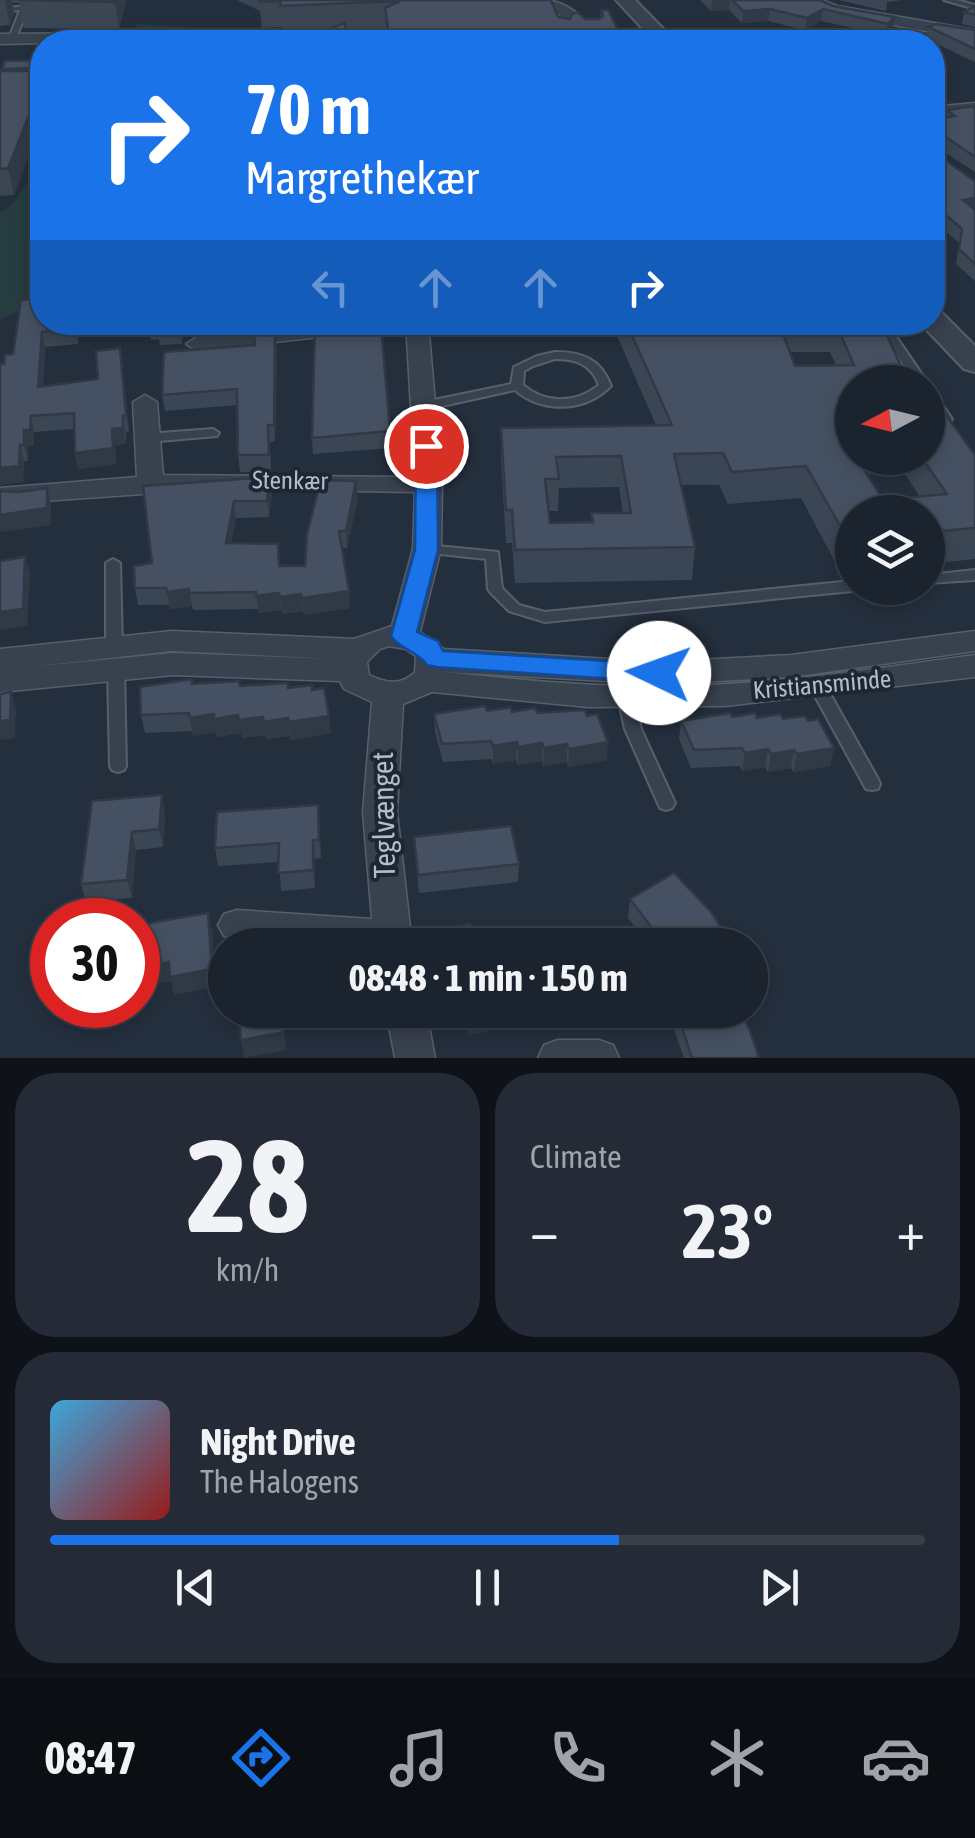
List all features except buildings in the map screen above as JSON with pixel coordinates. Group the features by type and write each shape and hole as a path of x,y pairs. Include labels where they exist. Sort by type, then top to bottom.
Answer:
{"street":[{"path":"548,0 578,30"},
{"path":"625,0 654,30"},
{"path":"646,0 672,30"},
{"path":"810,0 843,12 942,30"},
{"path":"945,31 975,36"},
{"path":"945,111 975,108"},
{"path":"945,332 975,363"},
{"path":"197,344 233,348 310,335"},
{"path":"404,636 427,550 429,485 419,335"},
{"path":"144,402 150,481"},
{"name":"Stenkær","path":"0,496 150,481 254,478 429,485"},
{"path":"0,660 115,657 238,664 354,660 378,639 404,636 429,648 432,670 406,694 388,695 369,691 355,681 354,660"},
{"name":"Kristiansminde","path":"432,670 659,673 791,666 975,641"},
{"path":"0,682 115,657"},
{"name":"Kristiansminde","path":"432,670 545,694 626,697 818,686 975,666"},
{"name":"Teglvænget","path":"388,695 380,812 391,928"},
{"name":"Teglvænget","path":"237,925 268,928"},
{"path":"409,1028 415,1058"},
{"path":"558,1058 599,1058"}],"lane":[{"path":"948,0 975,8"},
{"path":"6,39 25,8"},
{"path":"5,9 37,8"},
{"path":"889,335 909,365"},
{"path":"552,355 592,362 603,374 605,386 594,396 576,402 548,403 529,398 518,386 518,370 530,360 552,355"},
{"path":"424,406 518,386"},
{"path":"945,418 952,428"},
{"path":"147,438 212,432"},
{"path":"427,550 493,555 495,590 514,608 546,617 835,588"},
{"path":"113,563 118,766"},
{"path":"945,577 975,574"},
{"path":"818,686 872,784"},
{"path":"626,697 633,729 666,803"}],"green space":[{"path":"137,24 224,30 134,30"},
{"path":"30,180 30,305 0,320 0,212 13,203"}],"route":[{"path":"426,446 427,550 404,636 420,641 436,659 659,673"}]}
